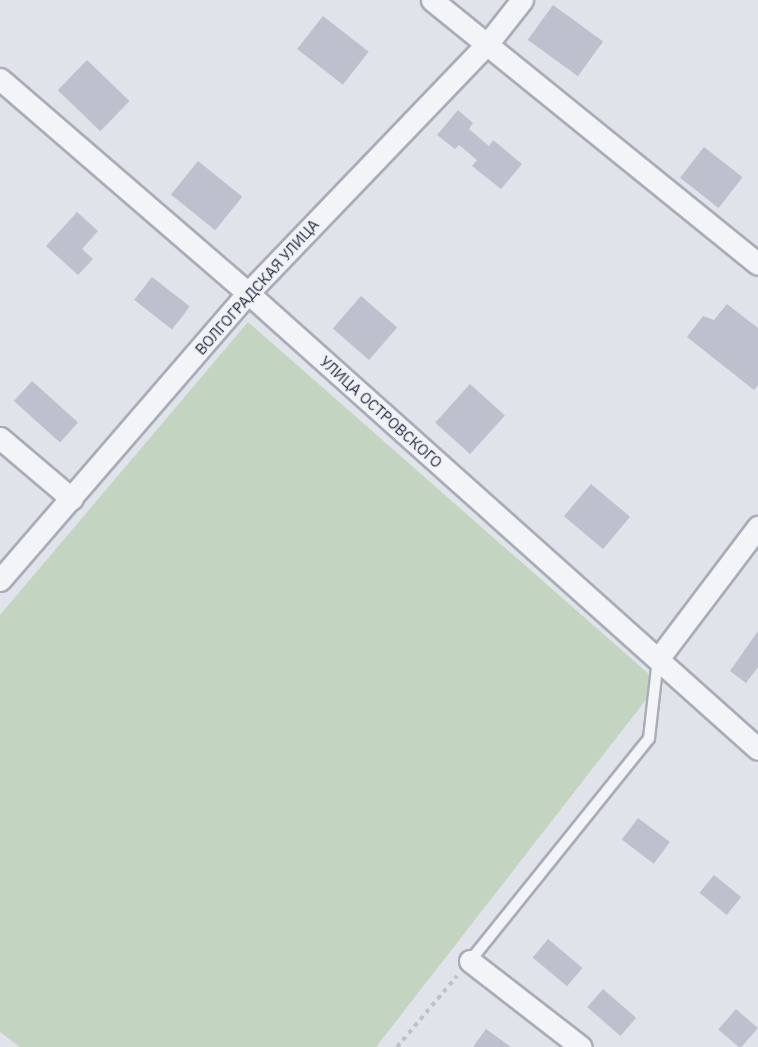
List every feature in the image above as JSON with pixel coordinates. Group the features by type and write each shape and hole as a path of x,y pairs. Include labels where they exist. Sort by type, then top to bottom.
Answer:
{"street":[{"path":"432,0 488,43 758,264"},
{"name":"ВОЛГОГРАДСКАЯ УЛИЦА","path":"0,580 248,293 488,43 522,0"},
{"name":"УЛИЦА ОСТРОВСКОГО","path":"0,79 248,293 758,749"},
{"path":"0,438 72,499"},
{"path":"658,659 758,527"},
{"path":"470,961 581,1047"}],"lane":[{"path":"470,961 649,738 658,659"}],"path":[{"path":"397,1047 470,961"}],"green space":[{"path":"248,322 659,683 376,1047 20,1047 0,1032 0,615"}],"building":[{"path":"553,5 603,41 578,76 528,40"},
{"path":"323,16 369,52 343,85 297,49"},
{"path":"87,60 129,101 100,131 58,90"},
{"path":"458,110 473,123 469,129 489,146 493,140 522,164 501,189 472,166 477,160 459,145 455,149 437,135"},
{"path":"704,147 743,177 719,208 680,178"},
{"path":"198,161 242,197 215,230 171,194"},
{"path":"77,212 98,231 82,249 93,259 78,275 46,246"},
{"path":"152,277 190,307 172,329 134,300"},
{"path":"361,296 397,327 369,360 333,328"},
{"path":"727,304 758,328 758,385 754,390 687,337 703,316 714,320"},
{"path":"32,381 78,422 60,443 14,401"},
{"path":"470,384 505,415 470,454 435,423"},
{"path":"591,484 630,517 603,549 564,516"},
{"path":"758,631 758,667 746,683 730,671"},
{"path":"638,818 670,842 654,864 622,840"},
{"path":"714,875 741,897 727,915 700,893"},
{"path":"548,939 582,968 567,986 533,957"},
{"path":"603,989 636,1018 620,1036 587,1007"},
{"path":"736,1009 758,1028 741,1047 718,1029"},
{"path":"486,1029 511,1047 473,1047"}]}
